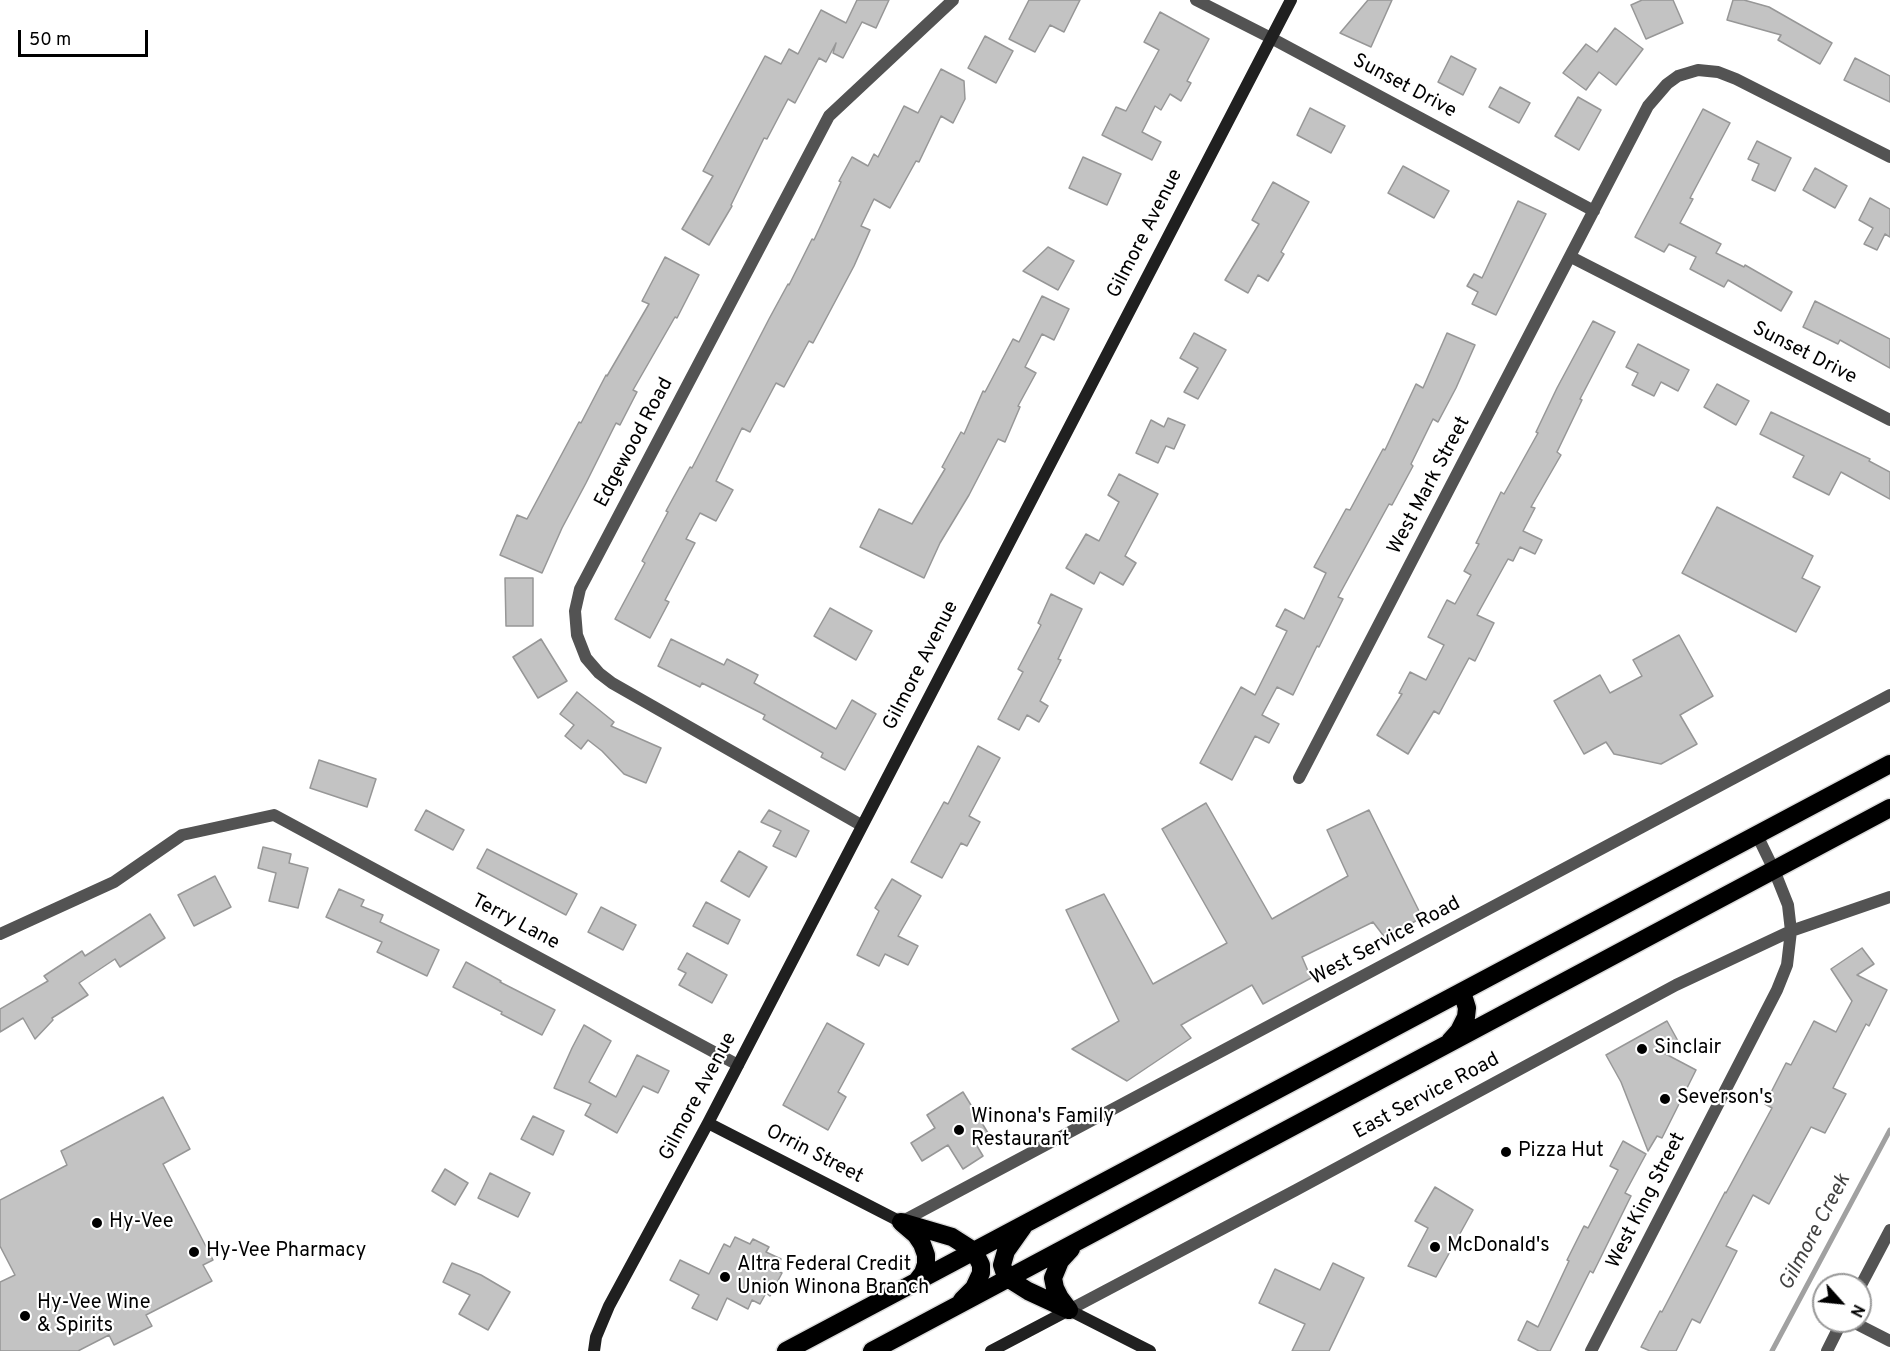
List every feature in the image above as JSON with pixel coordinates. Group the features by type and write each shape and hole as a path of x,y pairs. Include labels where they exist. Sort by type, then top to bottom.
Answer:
{"highway":[{"path":"786,1351 1890,764"},
{"path":"872,1351 1890,808"},
{"path":"1442,1047 1464,1024 1467,1008 1462,992"},
{"path":"901,1222 952,1237 974,1251 981,1265 981,1273 974,1288 956,1306"},
{"path":"901,1222 916,1235 926,1255 923,1273 916,1282"},
{"path":"1026,1224 1011,1243 1002,1265 1009,1279 1040,1298 1069,1310"},
{"path":"1069,1310 1055,1288 1053,1278 1060,1261 1078,1242"}],"street":[{"name":"Edgewood Road","path":"861,825 598,673 586,658 577,636 575,611 580,589 829,116 953,0"},
{"name":"Sunset Drive","path":"1196,0 1594,211"},
{"name":"Gilmore Avenue","path":"594,1351 596,1337 609,1306 708,1123 1291,0"},
{"name":"West Mark Street","path":"1299,778 1648,106 1667,84 1678,76 1698,70 1718,72 1890,157"},
{"name":"Sunset Drive","path":"1571,256 1890,420"},
{"name":"West Service Road","path":"901,1222 1890,695"},
{"name":"Terry Lane","path":"0,934 114,882 182,835 274,815 738,1065"},
{"name":"West King Street","path":"1591,1351 1777,990 1787,965 1791,931 1788,904 1757,836"},
{"name":"East Service Road","path":"991,1351 1306,1185 1676,985 1791,931 1890,897"},
{"name":"Orrin Street","path":"708,1123 901,1222"},
{"path":"1867,1273 1890,1230"},
{"path":"1069,1310 1150,1351"},
{"path":"1872,1332 1890,1341"},
{"path":"1827,1351 1836,1333"}],"building":[{"path":"857,0 889,0 876,28 862,22 843,58 833,53 836,43 826,62 819,58 795,103 788,99 767,139 764,138 732,206 709,245 682,229 713,176 703,171 765,56 781,64 789,49 798,54 821,10 846,23"},
{"path":"1029,0 1080,0 1064,32 1050,25 1035,52 1009,39"},
{"path":"1368,0 1392,0 1371,47 1340,33"},
{"path":"1642,0 1673,0 1683,23 1646,39 1631,5"},
{"path":"1733,0 1744,0 1769,7 1832,43 1820,64 1778,40 1781,35 1727,20"},
{"path":"1160,12 1209,39 1187,81 1191,83 1181,101 1170,94 1161,110 1155,106 1142,132 1161,142 1152,160 1102,135 1116,107 1126,111 1159,50 1144,42"},
{"path":"1615,28 1643,49 1616,85 1599,72 1586,90 1563,73 1586,44 1597,52"},
{"path":"985,36 1013,51 996,83 968,68"},
{"path":"1451,56 1476,69 1463,95 1438,82"},
{"path":"1855,58 1890,76 1890,102 1844,80"},
{"path":"941,69 964,81 965,99 953,123 941,116 919,162 916,161 890,208 874,199 861,226 870,230 854,266 813,343 809,341 784,387 776,383 750,432 742,428 716,481 733,490 716,521 700,513 686,539 695,543 665,600 669,602 650,638 615,619 645,563 642,561 668,512 666,511 690,467 692,468 812,239 814,240 841,182 839,181 852,157 868,166 874,154 878,157 904,106 918,113"},
{"path":"1500,87 1530,103 1519,123 1489,107"},
{"path":"1578,97 1601,110 1579,150 1555,136"},
{"path":"1310,108 1345,126 1331,153 1297,135"},
{"path":"1703,109 1730,123 1690,198 1693,199 1680,223 1721,244 1716,253 1744,267 1745,265 1792,292 1781,311 1728,280 1724,287 1690,269 1696,257 1669,244 1664,252 1635,237"},
{"path":"1757,141 1791,158 1775,191 1752,180 1759,164 1748,159"},
{"path":"1083,157 1121,174 1107,205 1069,188"},
{"path":"1403,166 1449,191 1434,218 1388,193"},
{"path":"1815,168 1847,186 1835,208 1803,190"},
{"path":"1273,182 1309,202 1281,252 1284,254 1268,281 1258,275 1248,293 1225,280 1259,224 1252,220"},
{"path":"1870,198 1890,209 1890,237 1885,234 1877,250 1864,244 1873,228 1859,220"},
{"path":"1518,201 1546,214 1496,315 1472,304 1478,292 1467,286 1474,274 1482,278"},
{"path":"1048,247 1074,261 1058,290 1023,271"},
{"path":"665,257 699,275 677,318 675,317 633,390 637,392 620,425 616,423 562,528 542,573 500,555 517,515 527,519 579,422 581,423 606,375 649,304 642,301"},
{"path":"1042,296 1069,309 1054,340 1042,334 1025,367 1036,373 1018,406 1020,407 1005,442 998,439 969,495 940,543 924,578 860,547 879,509 912,524 945,469 942,467 961,432 964,434 983,391 985,392 1013,339 1019,342"},
{"path":"1815,301 1890,339 1890,368 1840,340 1838,344 1803,327"},
{"path":"1593,321 1615,332 1580,399 1582,400 1557,452 1561,455 1531,507 1535,508 1523,531 1542,540 1535,554 1520,547 1513,561 1508,559 1477,615 1494,623 1475,661 1469,658 1439,714 1434,711 1408,754 1377,735 1402,694 1399,693 1410,672 1426,680 1444,645 1428,637 1447,600 1455,604 1471,575 1464,571 1479,544 1476,543 1501,492 1504,494 1538,433 1536,432 1557,388"},
{"path":"1194,333 1226,350 1198,399 1184,392 1198,368 1180,358"},
{"path":"1447,333 1475,345 1456,388 1438,422 1433,419 1411,464 1413,466 1392,505 1389,504 1338,597 1343,599 1293,695 1277,687 1262,715 1279,724 1269,743 1255,736 1232,780 1200,763 1241,687 1255,695 1287,631 1276,626 1285,609 1304,619 1326,573 1314,567 1346,509 1350,510 1383,449 1385,450 1416,384 1423,388"},
{"path":"1638,344 1689,370 1678,391 1661,382 1654,396 1632,385 1638,373 1626,367"},
{"path":"1717,384 1749,401 1736,425 1704,407"},
{"path":"1771,412 1870,459 1869,461 1890,472 1890,499 1841,472 1829,495 1793,477 1804,456 1760,434"},
{"path":"1168,418 1185,425 1174,449 1166,446 1158,463 1136,453 1151,420 1164,427"},
{"path":"1119,474 1158,494 1125,556 1136,563 1123,585 1100,572 1094,584 1066,568 1086,534 1099,541 1119,502 1108,495"},
{"path":"1717,507 1813,556 1802,578 1820,587 1796,632 1682,573"},
{"path":"505,578 533,578 533,626 506,626"},
{"path":"1051,594 1082,609 1058,659 1061,660 1040,701 1048,706 1039,722 1027,715 1019,730 998,719 1023,672 1018,669 1041,625 1038,623"},
{"path":"830,608 872,631 856,660 814,636"},
{"path":"1679,635 1713,696 1680,715 1697,744 1661,764 1614,754 1606,742 1584,754 1554,701 1600,675 1610,693 1642,676 1633,660"},
{"path":"541,639 567,681 538,698 513,657"},
{"path":"671,639 724,665 727,659 758,675 754,683 836,729 852,700 876,714 845,770 821,757 823,753 763,719 765,715 702,683 700,687 658,666"},
{"path":"577,692 614,722 611,726 661,748 646,783 624,774 588,740 581,749 565,736 574,725 560,714"},
{"path":"978,746 1000,758 969,816 980,822 967,846 961,843 942,878 911,862 944,802 948,804"},
{"path":"319,760 376,779 367,807 310,788"},
{"path":"1206,803 1272,919 1348,876 1327,830 1369,810 1422,917 1386,939 1373,922 1302,957 1311,978 1263,1004 1252,985 1181,1025 1191,1038 1127,1081 1072,1049 1119,1021 1066,910 1104,894 1153,984 1227,943 1162,829"},
{"path":"426,810 464,830 453,850 415,830"},
{"path":"769,810 809,831 796,857 773,846 781,831 761,822"},
{"path":"263,847 291,854 289,863 308,868 298,908 269,901 276,873 258,868"},
{"path":"487,849 577,894 566,915 477,868"},
{"path":"739,851 767,867 749,897 721,881"},
{"path":"215,876 231,907 194,926 178,895"},
{"path":"892,879 921,896 898,936 918,946 908,965 885,954 879,966 857,955 879,911 875,908"},
{"path":"339,889 364,900 361,906 383,915 380,922 439,950 427,976 377,952 382,942 326,917"},
{"path":"706,902 740,920 728,944 693,926"},
{"path":"601,907 636,925 623,950 588,932"},
{"path":"150,914 165,938 120,967 115,959 79,983 88,995 52,1018 53,1020 35,1039 23,1018 0,1032 0,1009 48,981 44,976 82,951 85,956"},
{"path":"1862,948 1874,964 1857,975 1887,990 1869,1026 1866,1024 1833,1088 1846,1094 1825,1133 1811,1127 1769,1204 1753,1195 1726,1246 1737,1251 1700,1323 1692,1319 1676,1351 1650,1351 1641,1347 1772,1108 1765,1104 1786,1063 1791,1065 1814,1021 1836,1032 1852,1001 1831,969"},
{"path":"687,953 727,975 712,1003 679,985 686,973 678,969"},
{"path":"466,962 555,1010 542,1035 453,987"},
{"path":"1667,1021 1678,1041 1660,1051 1696,1070 1662,1138 1657,1136 1648,1151 1621,1082 1606,1055"},
{"path":"827,1023 864,1044 838,1092 846,1097 828,1130 783,1105"},
{"path":"584,1025 611,1041 589,1082 616,1097 637,1055 669,1071 658,1093 643,1086 617,1133 585,1115 591,1104 554,1088"},
{"name":"Winona's Family Restaurant","path":"963,1092 988,1133 974,1141 983,1156 963,1169 948,1145 922,1161 911,1143 935,1128 927,1115"},
{"name":"Hy-Vee","path":"163,1097 190,1149 163,1164 213,1260 203,1265 212,1281 146,1315 152,1326 114,1345 109,1335 78,1351 0,1351 0,1282 15,1275 0,1246 0,1200 67,1165 61,1151"},
{"path":"533,1116 564,1131 553,1155 521,1139"},
{"path":"1623,1141 1646,1154 1625,1193 1631,1196 1593,1273 1590,1271 1550,1351 1539,1351 1518,1340 1527,1321 1538,1327 1584,1226 1588,1228 1618,1170 1610,1166"},
{"path":"445,1169 468,1183 455,1205 432,1191"},
{"path":"490,1173 530,1193 518,1217 478,1198"},
{"name":"McDonald's","path":"1435,1187 1473,1210 1436,1277 1408,1266 1428,1228 1415,1221"},
{"name":"Altra Federal Credit Union Winona Branch","path":"735,1237 750,1244 753,1239 769,1247 766,1252 781,1259 776,1270 782,1273 770,1296 766,1293 760,1304 752,1300 748,1309 727,1298 717,1320 692,1308 699,1295 670,1280 680,1260 709,1274 724,1244 730,1247"},
{"path":"452,1263 481,1275 510,1292 488,1330 459,1314 470,1295 443,1282"},
{"path":"1333,1263 1364,1278 1329,1351 1292,1351 1305,1324 1259,1303 1275,1269 1320,1290"}],"waterway":[{"name":"Gilmore Creek","path":"1772,1351 1890,1130"}],"place":[{"name":"Sinclair","path":"1642,1049"},
{"name":"Severson's","path":"1665,1099"},
{"name":"Winona's Family Restaurant","path":"959,1130"},
{"name":"Pizza Hut","path":"1506,1152"},
{"name":"Hy-Vee","path":"97,1223"},
{"name":"McDonald's","path":"1435,1247"},
{"name":"Hy-Vee Pharmacy","path":"194,1252"},
{"name":"Altra Federal Credit Union Winona Branch","path":"725,1277"},
{"name":"Hy-Vee Wine & Spirits","path":"25,1316"}]}
